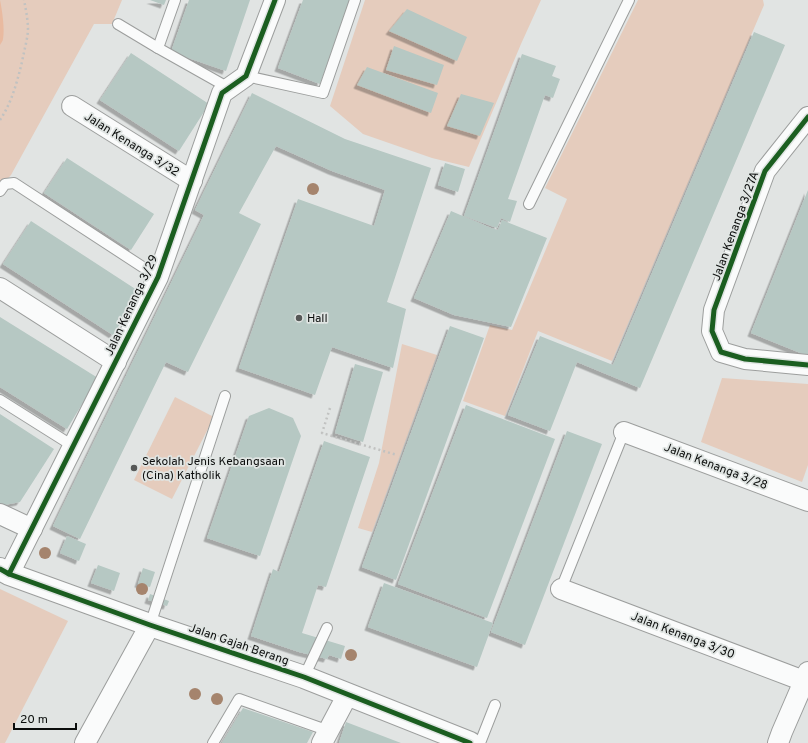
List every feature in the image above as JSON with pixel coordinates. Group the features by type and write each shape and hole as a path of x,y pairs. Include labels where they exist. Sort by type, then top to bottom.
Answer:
{"street":[{"path":"246,76 275,0"},
{"name":"Jalan Kenanga 3/29","path":"5,571 32,529 158,277 222,93 246,76"},
{"name":"Jalan Kenanga 3/32","path":"72,106 192,181"},
{"name":"Jalan Kenanga 3/27A","path":"808,117 765,171 714,310 712,331 721,352 745,359 808,364"},
{"path":"0,288 116,362"},
{"name":"Jalan Kenanga 3/28","path":"624,432 808,501"},
{"path":"0,514 32,529"},
{"name":"Jalan Gajah Berang","path":"5,571 150,625 304,677 470,743"},
{"name":"Jalan Kenanga 3/30","path":"561,589 806,676"},
{"path":"85,743 150,625"},
{"path":"779,739 806,676"},
{"path":"325,737 348,694"}],"lane":[{"path":"158,48 175,0"},
{"path":"246,76 323,93 355,0"},
{"path":"529,204 629,0"},
{"path":"118,24 229,88"},
{"path":"0,191 5,184 14,183 158,277"},
{"path":"150,625 225,396"},
{"path":"0,400 73,446"},
{"path":"561,589 624,432"},
{"path":"304,677 328,628"},
{"path":"213,743 239,699 325,737"},
{"path":"480,743 495,705"}],"path":[{"path":"0,120 7,108 17,84 26,44 28,30 24,0"},
{"path":"330,408 322,433 397,456"}],"shaded area":[{"path":"0,0 122,0 112,24 94,24 11,175 0,187"},
{"path":"0,0 4,30 3,40 0,45"},
{"path":"365,0 541,0 469,167 432,158 363,134 330,106"},
{"path":"638,0 763,0 764,5 612,361 538,331 505,416 463,401 490,325 512,330 567,199 545,188"},
{"path":"402,344 437,355 372,532 358,528 379,463"},
{"path":"722,378 808,384 808,465 802,482 701,442"},
{"path":"175,397 214,417 172,499 134,480"},
{"path":"0,589 68,621 5,743 0,743"}],"building":[{"path":"150,0 166,0 164,5"},
{"path":"189,0 250,0 226,71 171,52"},
{"path":"303,0 350,0 320,84 278,68"},
{"path":"407,9 467,37 457,61 389,31"},
{"path":"754,32 785,45 640,388 577,362 550,431 508,415 540,336 613,365"},
{"path":"394,46 444,65 437,85 386,70"},
{"path":"131,53 209,104 179,151 100,100"},
{"path":"522,54 556,66 552,76 560,79 553,98 545,95 508,199 517,201 510,222 501,218 497,228 464,216"},
{"path":"367,67 438,93 431,113 357,85"},
{"path":"252,93 345,139 431,168 387,302 406,309 393,368 332,347 315,395 239,368 298,199 374,226 385,190 332,171 276,146 239,213 261,224 188,372 166,362 80,539 53,526 204,215 195,210"},
{"path":"461,94 494,103 480,136 447,126"},
{"path":"67,158 154,214 131,250 44,193"},
{"path":"445,163 465,169 458,192 438,185"},
{"path":"808,190 808,356 751,333"},
{"path":"451,211 498,230 502,220 547,238 511,327 454,315 414,298"},
{"path":"31,221 140,292 113,335 3,264"},
{"path":"0,317 98,378 67,429 0,387"},
{"path":"450,326 484,338 396,580 362,567"},
{"path":"355,364 383,372 363,442 335,433"},
{"path":"466,405 555,439 487,618 398,584"},
{"path":"269,408 293,418 301,436 260,556 207,538 249,416"},
{"path":"0,414 54,449 20,502 4,505 0,503"},
{"path":"567,431 602,444 525,645 491,632"},
{"path":"324,441 370,457 326,587 318,585 302,633 345,646 341,659 329,655 327,659 299,652 251,636 273,569 279,572"},
{"path":"67,536 86,544 79,561 60,553"},
{"path":"98,565 120,573 114,591 91,583"},
{"path":"143,568 155,572 150,587 138,584"},
{"path":"384,583 493,623 477,667 368,627"},
{"path":"150,594 169,601 167,606 148,600"},
{"path":"243,708 313,732 307,743 222,743"},
{"path":"346,722 401,743 339,743"}],"cycle path":[{"path":"9,574 158,277 222,93 246,76 275,0"},
{"path":"808,117 765,171 714,310 712,331 721,352 745,359 808,365"},
{"path":"0,569 9,574 150,625 304,677 470,743"}],"place":[{"name":"Hall","path":"299,318"},
{"name":"Sekolah Jenis Kebangsaan (Cina) Katholik","path":"134,468"}]}
